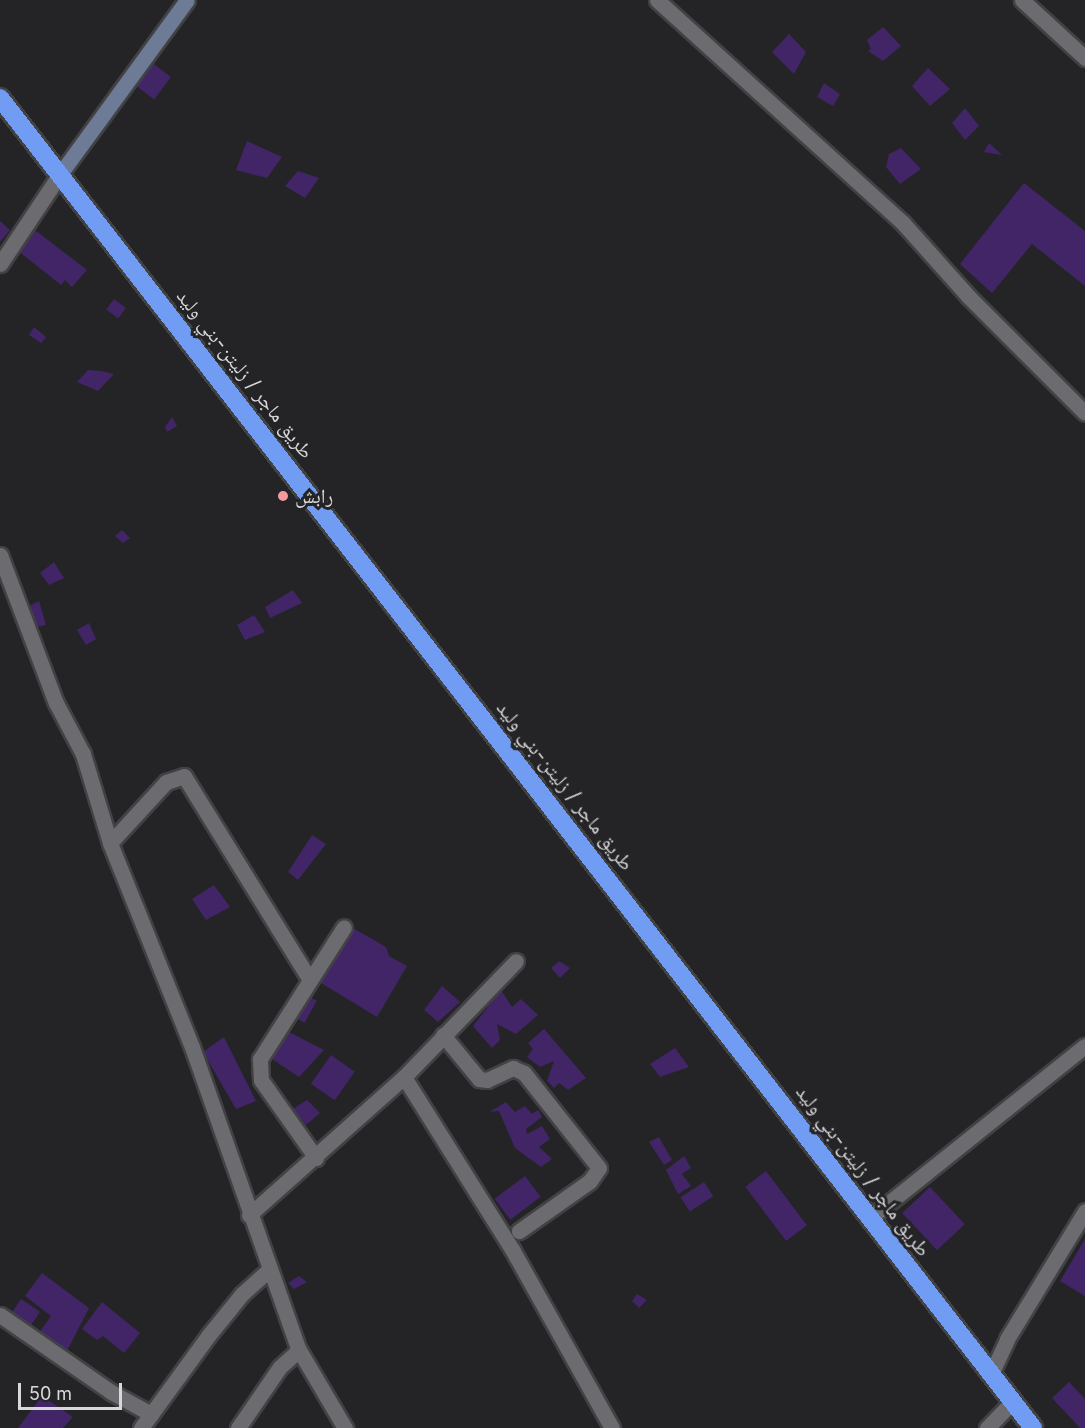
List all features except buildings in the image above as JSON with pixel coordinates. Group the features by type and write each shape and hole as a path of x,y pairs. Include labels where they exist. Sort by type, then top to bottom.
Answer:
{"highway":[{"name":"طريق ماجر / زليتن-بني وليد","path":"0,98 1033,1428"}],"street":[{"path":"0,264 60,174 188,0"},
{"path":"657,0 903,223 968,296 1085,413"},
{"path":"1022,0 1085,58"},
{"path":"0,555 56,703 82,754 111,843 192,1047 249,1215 299,1350 345,1428"},
{"path":"111,843 166,782 184,776 309,978"},
{"path":"316,1158 261,1080 260,1059 309,978 344,927"},
{"path":"249,1215 316,1158 404,1077 516,961"},
{"path":"443,1035 479,1079 487,1080 513,1068 524,1073 599,1168 590,1181 519,1231"},
{"path":"870,1218 1085,1046"},
{"path":"404,1077 513,1251 612,1428"},
{"path":"991,1374 1007,1339 1085,1211"},
{"path":"141,1428 208,1336 242,1294 269,1270"},
{"path":"0,1315 111,1392 151,1414"},
{"path":"238,1428 279,1367 299,1350"},
{"path":"987,1428 1013,1401"}],"place":[{"name":"رابش","path":"283,496"}]}
